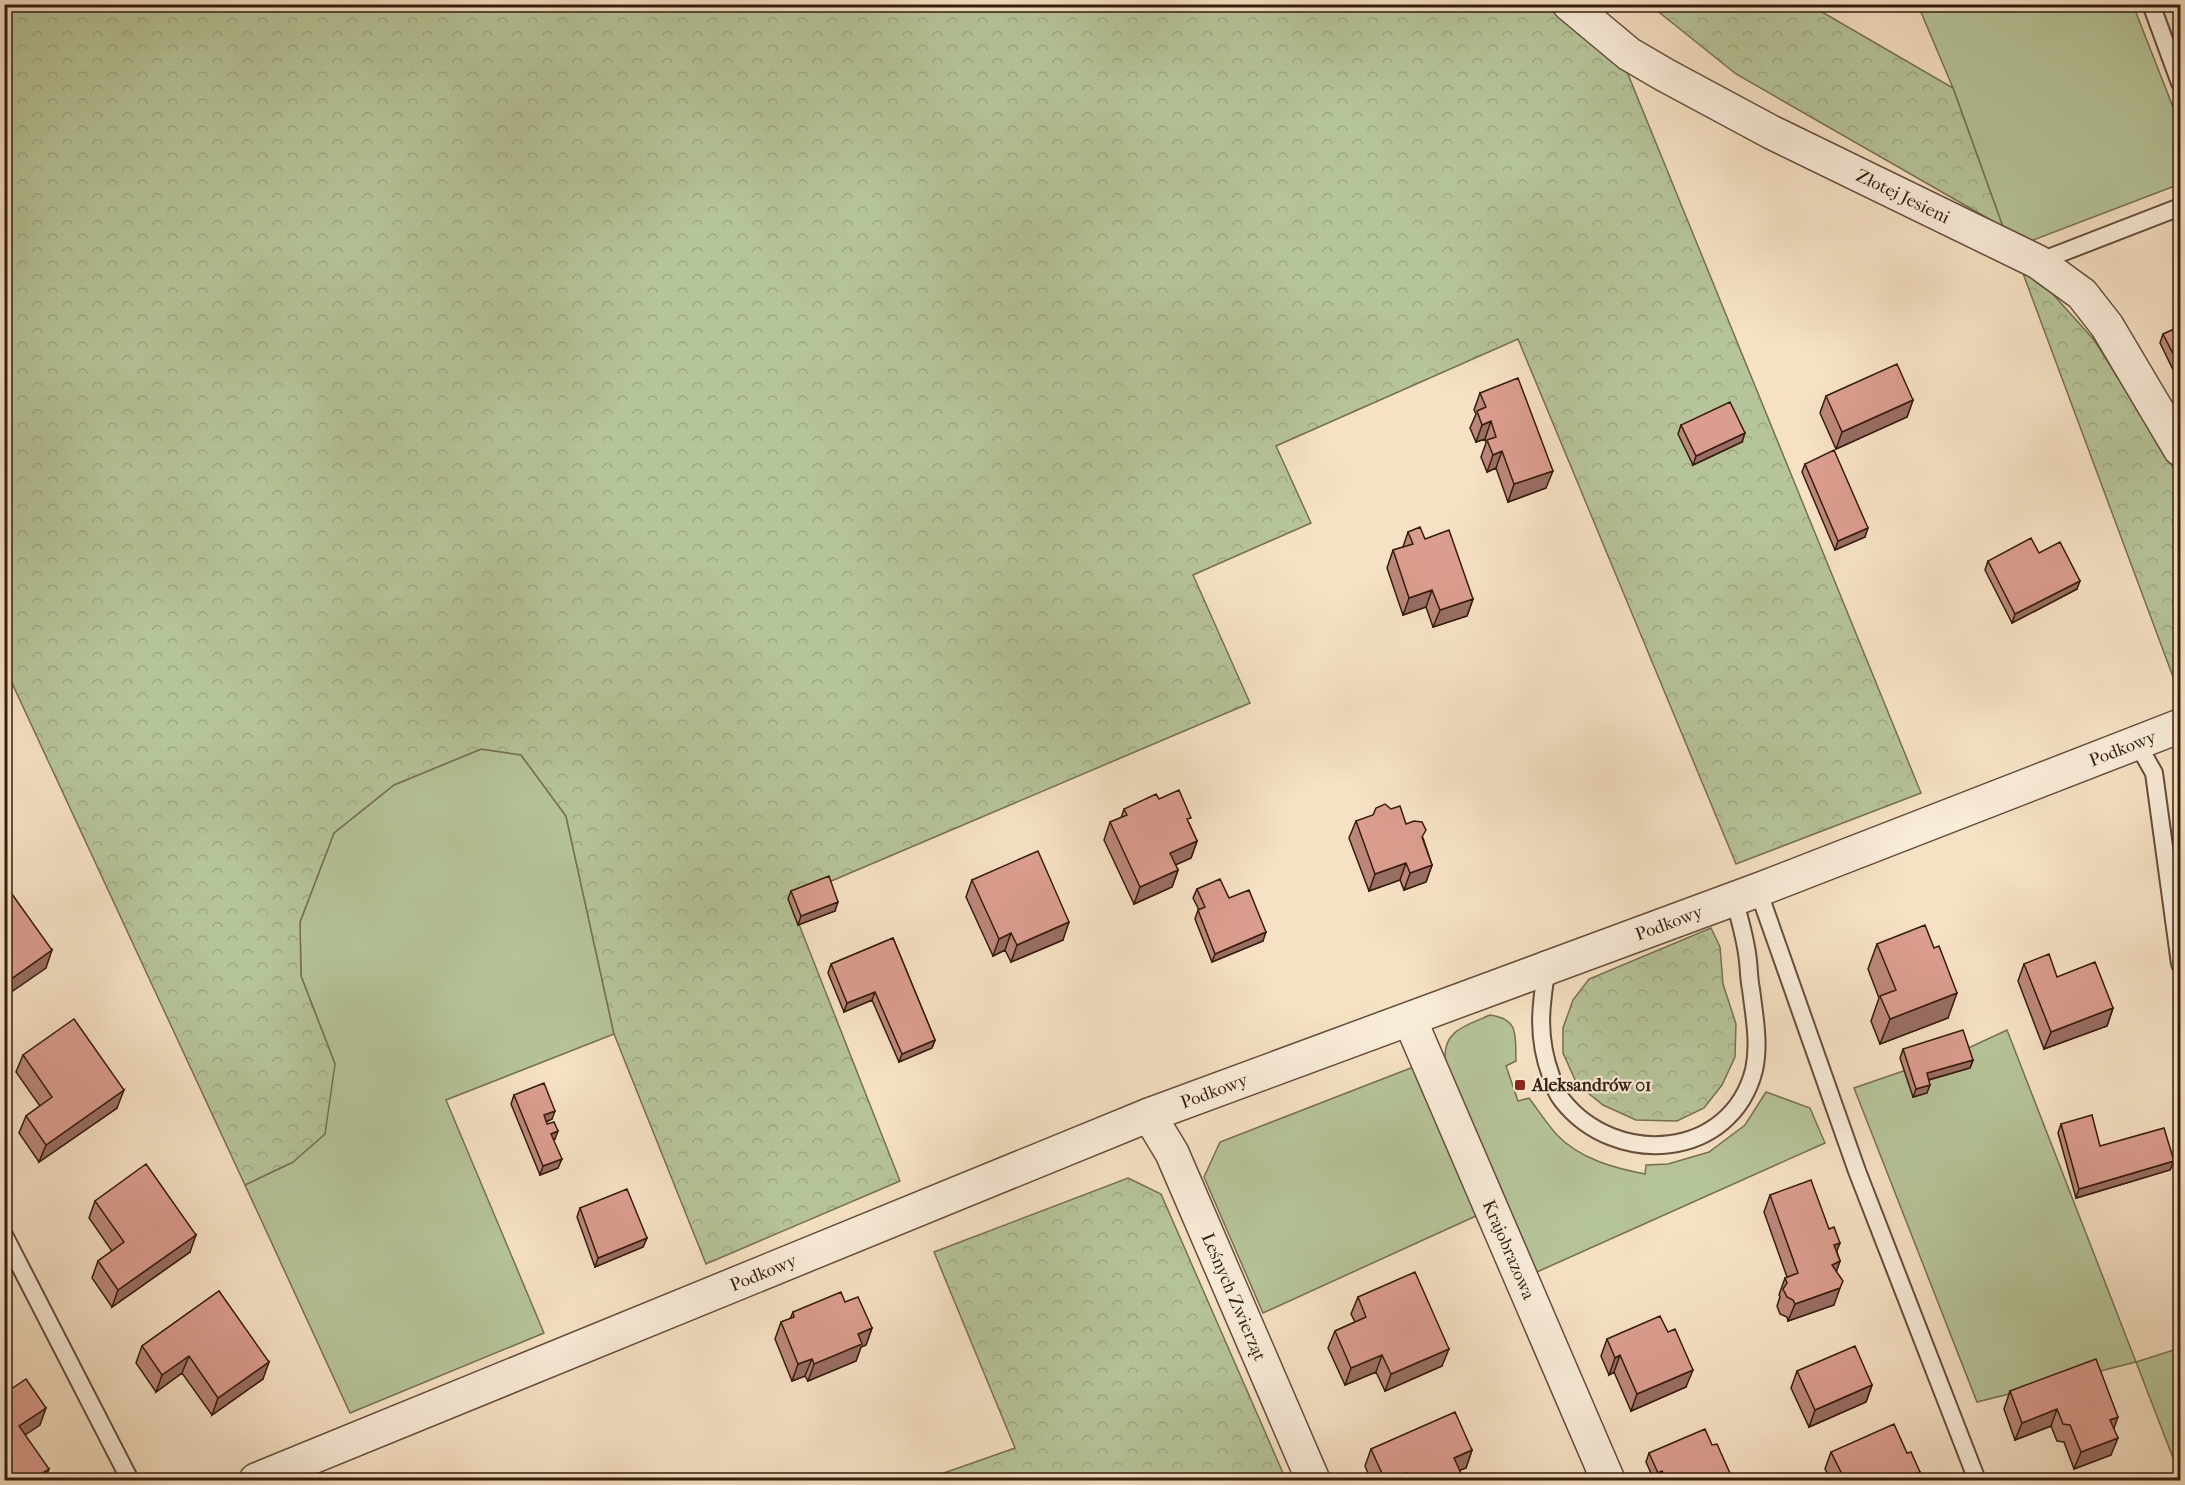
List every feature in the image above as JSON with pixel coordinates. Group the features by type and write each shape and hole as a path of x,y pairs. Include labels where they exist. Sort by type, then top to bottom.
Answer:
{"street":[{"name":"Złotej Jesieni","path":"1569,4 1629,54 1665,75 1771,132 2038,262 2082,294 2107,326 2181,448"},
{"name":"Podkowy","path":"256,1480 1149,1115 1746,895 2181,726"},
{"name":"Krajobrazowa","path":"1410,1020 1608,1480"},
{"name":"Leśnych Zwierząt","path":"1149,1115 1172,1154 1313,1480"}],"lane":[{"path":"2151,4 2181,83"},
{"path":"2038,262 2181,207"},
{"path":"2137,742 2154,773 2181,964"},
{"path":"1547,968 1541,1003 1543,1053 1561,1099 1599,1132 1624,1142 1646,1146 1675,1145 1703,1134 1730,1116 1746,1094 1754,1069 1757,1042 1748,960 1746,895"},
{"path":"1746,895 1977,1480"},
{"path":"4,1235 130,1480"}],"green space":[{"path":"4,5 1553,5 1625,67 1921,793 1736,864 1518,339 1276,446 1311,523 1193,575 1250,703 789,899 900,1181 706,1264 614,1034 566,816 521,755 481,749 394,785 334,833 300,922 301,976 335,1064 325,1134 293,1162 245,1185 5,668"},
{"path":"1650,5 1810,5 1953,88 2003,227 1736,74"},
{"path":"1918,5 2133,5 2180,125 2180,184 2028,242 2003,227 1953,88"},
{"path":"2021,268 2050,291 2095,341 2180,478 2179,693"},
{"path":"481,749 521,755 566,816 614,1034 446,1100 544,1333 350,1413 245,1185 293,1162 335,1064 301,976 300,922 334,833 394,785"},
{"path":"1711,928 1720,947 1723,984 1736,1024 1735,1057 1722,1085 1704,1108 1677,1121 1636,1120 1603,1105 1577,1084 1563,1053 1563,1028 1573,1000 1589,979"},
{"path":"1490,1015 1507,1020 1514,1030 1516,1061 1506,1066 1518,1101 1529,1098 1557,1135 1576,1150 1598,1161 1645,1174 1646,1165 1668,1164 1709,1152 1745,1125 1766,1092 1810,1108 1825,1143 1537,1272 1445,1060 1445,1050 1452,1035 1465,1026"},
{"path":"2007,1030 2136,1362 1977,1402 1854,1088 1964,1050"},
{"path":"1416,1066 1478,1215 1263,1313 1204,1177 1220,1142"},
{"path":"1128,1178 1161,1194 1286,1480 924,1480 1015,1448 934,1252"},
{"path":"2180,1348 2180,1476 2136,1362"}],"building":[{"path":"2181,326 2181,369 2163,334"},
{"path":"1897,364 1913,400 1842,432 1826,396"},
{"path":"1518,378 1553,471 1514,484 1502,451 1493,455 1487,440 1496,437 1491,421 1482,425 1477,411 1486,407 1480,393"},
{"path":"1730,402 1745,433 1696,456 1681,425"},
{"path":"1834,450 1868,528 1838,541 1805,464"},
{"path":"1420,527 1425,539 1449,530 1473,599 1440,610 1432,590 1409,598 1393,550 1413,544 1408,532"},
{"path":"2031,538 2039,553 2060,542 2080,581 2015,614 1988,561"},
{"path":"1179,790 1191,818 1187,819 1197,841 1170,853 1178,870 1140,887 1110,822 1127,815 1124,809 1156,794 1159,799"},
{"path":"1385,804 1391,809 1400,806 1406,824 1414,821 1422,822 1426,830 1422,837 1432,865 1410,873 1406,863 1375,874 1356,821 1373,815 1376,808"},
{"path":"1038,851 1069,922 1017,945 1011,933 999,939 972,880"},
{"path":"829,876 838,902 801,916 791,891"},
{"path":"1220,879 1229,898 1249,890 1266,932 1215,954 1198,910 1205,907 1197,889"},
{"path":"4,883 52,950 4,984"},
{"path":"1925,925 1934,948 1939,946 1957,993 1890,1019 1880,996 1896,990 1877,944"},
{"path":"893,938 935,1040 902,1054 875,992 847,1003 831,964"},
{"path":"2049,954 2057,977 2095,962 2113,1008 2051,1032 2024,964"},
{"path":"74,1019 124,1090 46,1145 26,1116 52,1097 23,1055"},
{"path":"1963,1030 1973,1060 1927,1073 1930,1085 1916,1089 1903,1049"},
{"path":"544,1083 555,1111 544,1115 547,1124 554,1122 558,1131 551,1134 562,1159 543,1166 514,1095"},
{"path":"2092,1115 2100,1146 2164,1128 2174,1161 2079,1189 2061,1124"},
{"path":"146,1164 196,1235 118,1290 98,1261 124,1242 95,1201"},
{"path":"1811,1180 1829,1229 1834,1227 1840,1243 1834,1245 1840,1261 1832,1265 1843,1281 1840,1288 1795,1304 1787,1297 1783,1289 1787,1283 1785,1278 1798,1273 1770,1195"},
{"path":"627,1189 647,1238 598,1258 580,1208"},
{"path":"1415,1272 1449,1349 1391,1374 1382,1355 1351,1368 1335,1331 1366,1317 1358,1297"},
{"path":"219,1291 269,1362 218,1398 189,1356 162,1375 142,1346"},
{"path":"841,1292 845,1302 858,1297 872,1328 858,1334 862,1344 814,1364 812,1359 798,1364 781,1322 794,1317 793,1312"},
{"path":"1660,1316 1668,1332 1675,1329 1693,1370 1637,1394 1620,1355 1615,1358 1607,1339"},
{"path":"1855,1346 1872,1385 1815,1410 1797,1371"},
{"path":"2096,1359 2118,1417 2110,1420 2118,1438 2081,1452 2070,1425 2063,1424 2057,1409 2022,1423 2010,1391"},
{"path":"26,1379 46,1408 19,1426 49,1469 32,1480 4,1480 4,1394"},
{"path":"1455,1412 1472,1450 1454,1458 1464,1480 1410,1480 1407,1473 1385,1480 1371,1449"},
{"path":"1894,1424 1907,1453 1911,1452 1920,1472 1901,1480 1845,1480 1831,1452"},
{"path":"1705,1429 1712,1445 1717,1444 1733,1480 1667,1480 1662,1471 1658,1473 1649,1453"}],"place":[{"name":"Aleksandrów 01","path":"1520,1085"}]}
